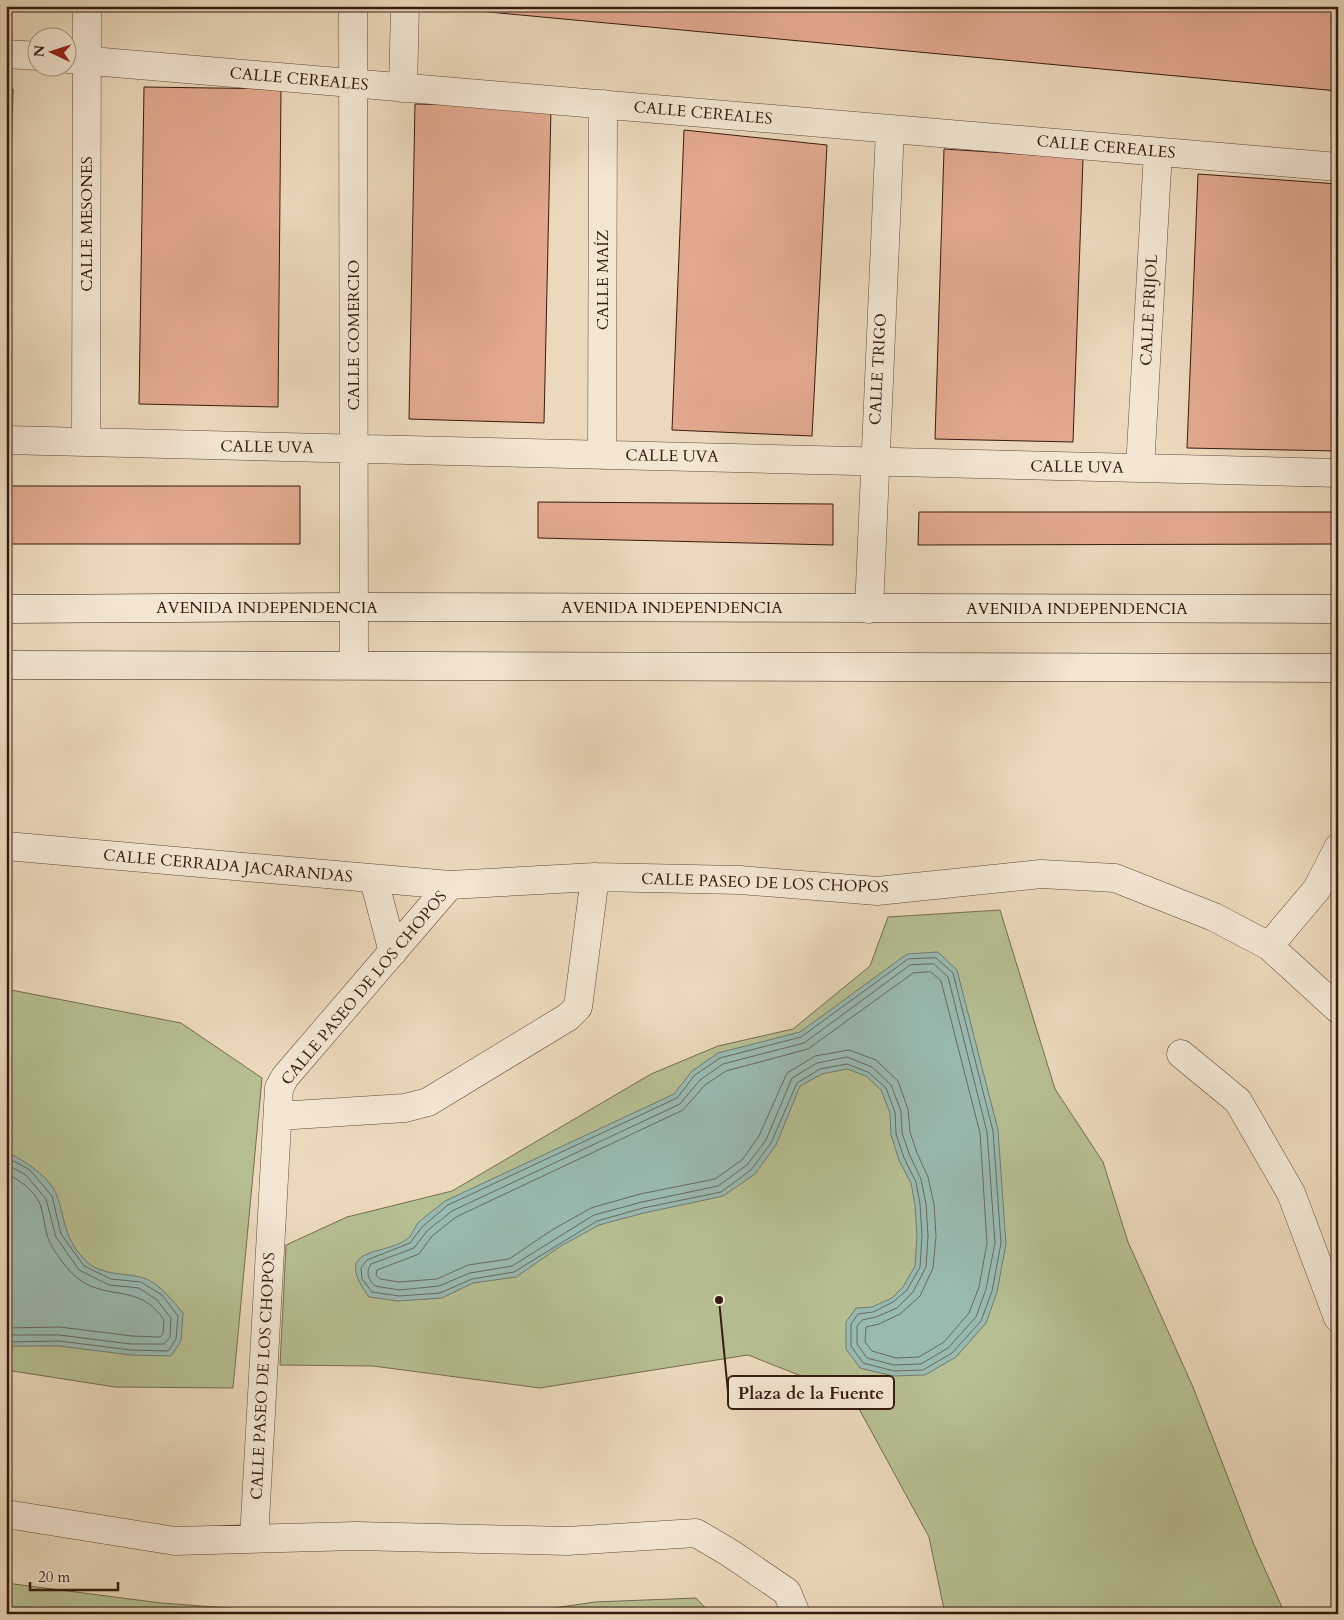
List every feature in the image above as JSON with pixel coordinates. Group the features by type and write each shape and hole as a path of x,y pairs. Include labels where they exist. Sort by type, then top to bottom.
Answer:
{"street":[{"name":"CALLE MESONES","path":"78,55 87,6"},
{"name":"CALLE COMERCIO","path":"353,6 354,664"},
{"path":"403,88 405,6"},
{"path":"6,54 28,55"},
{"name":"CALLE CEREALES","path":"78,60 1338,167"},
{"name":"CALLE MESONES","path":"77,78 86,442"},
{"name":"CALLE MAÍZ","path":"602,455 603,104"},
{"name":"CALLE TRIGO","path":"869,609 890,129"},
{"name":"CALLE FRIJOL","path":"1140,468 1158,152"},
{"name":"CALLE UVA","path":"6,440 1338,473"},
{"name":"AVENIDA INDEPENDENCIA","path":"6,609 355,607 1338,609"},
{"path":"6,665 354,664 1338,668"},
{"name":"CALLE CERRADA JACARANDAS","path":"6,846 374,880 450,885"},
{"path":"1269,946 1317,889 1338,848"},
{"name":"CALLE PASEO DE LOS CHOPOS","path":"254,1539 279,1088 285,1078 450,885 595,877 740,880 877,891 1040,874 1115,878 1214,917 1269,946 1338,1009"},
{"path":"278,1116 405,1108 428,1102 568,1017 578,1007 595,877"},
{"path":"374,880 393,952"},
{"path":"1181,1054 1238,1101 1291,1193 1338,1318"},
{"path":"6,1514 175,1541 357,1536 567,1541 696,1534 730,1553 787,1592 796,1614"}],"green space":[{"path":"1000,910 1055,1089 1103,1162 1128,1242 1193,1387 1254,1545 1285,1614 945,1614 929,1537 852,1396 748,1355 540,1388 373,1366 280,1365 286,1245 347,1217 452,1191 651,1074 718,1046 793,1029 870,966 888,917"},
{"path":"6,989 181,1023 262,1078 233,1388 115,1387 6,1370"},
{"path":"6,1583 161,1603 310,1614 6,1614"},
{"path":"696,1598 711,1614 513,1614 595,1602"}],"water":[{"path":"938,952 957,970 998,1130 1006,1244 997,1292 986,1323 956,1357 925,1375 893,1376 860,1368 846,1349 846,1322 856,1308 872,1307 892,1298 903,1287 915,1266 917,1236 911,1183 899,1160 891,1135 890,1113 881,1090 866,1076 847,1069 822,1074 800,1086 776,1145 755,1174 723,1196 599,1225 561,1246 516,1277 473,1283 442,1298 398,1301 369,1297 359,1280 356,1269 358,1261 365,1255 397,1245 407,1239 424,1217 445,1201 674,1094 692,1071 718,1053 800,1032 907,954"},
{"path":"7,1152 28,1165 49,1182 57,1196 73,1245 86,1261 98,1269 140,1277 153,1282 183,1313 181,1341 171,1356 131,1355 59,1346 6,1346"}],"building":[{"path":"456,6 1338,6 1338,91 456,9"},
{"path":"144,87 281,89 278,407 139,404"},
{"path":"6,88 13,89 6,372"},
{"path":"415,104 551,107 544,423 409,419"},
{"path":"684,130 827,145 812,436 672,430"},
{"path":"944,149 1083,158 1073,442 935,439"},
{"path":"1198,174 1338,184 1338,451 1187,448"},
{"path":"6,486 300,486 300,544 6,544"},
{"path":"538,502 833,504 833,545 538,538"},
{"path":"919,512 1338,512 1338,544 918,545"}],"place":[{"name":"Plaza de la Fuente","path":"719,1300"}]}
